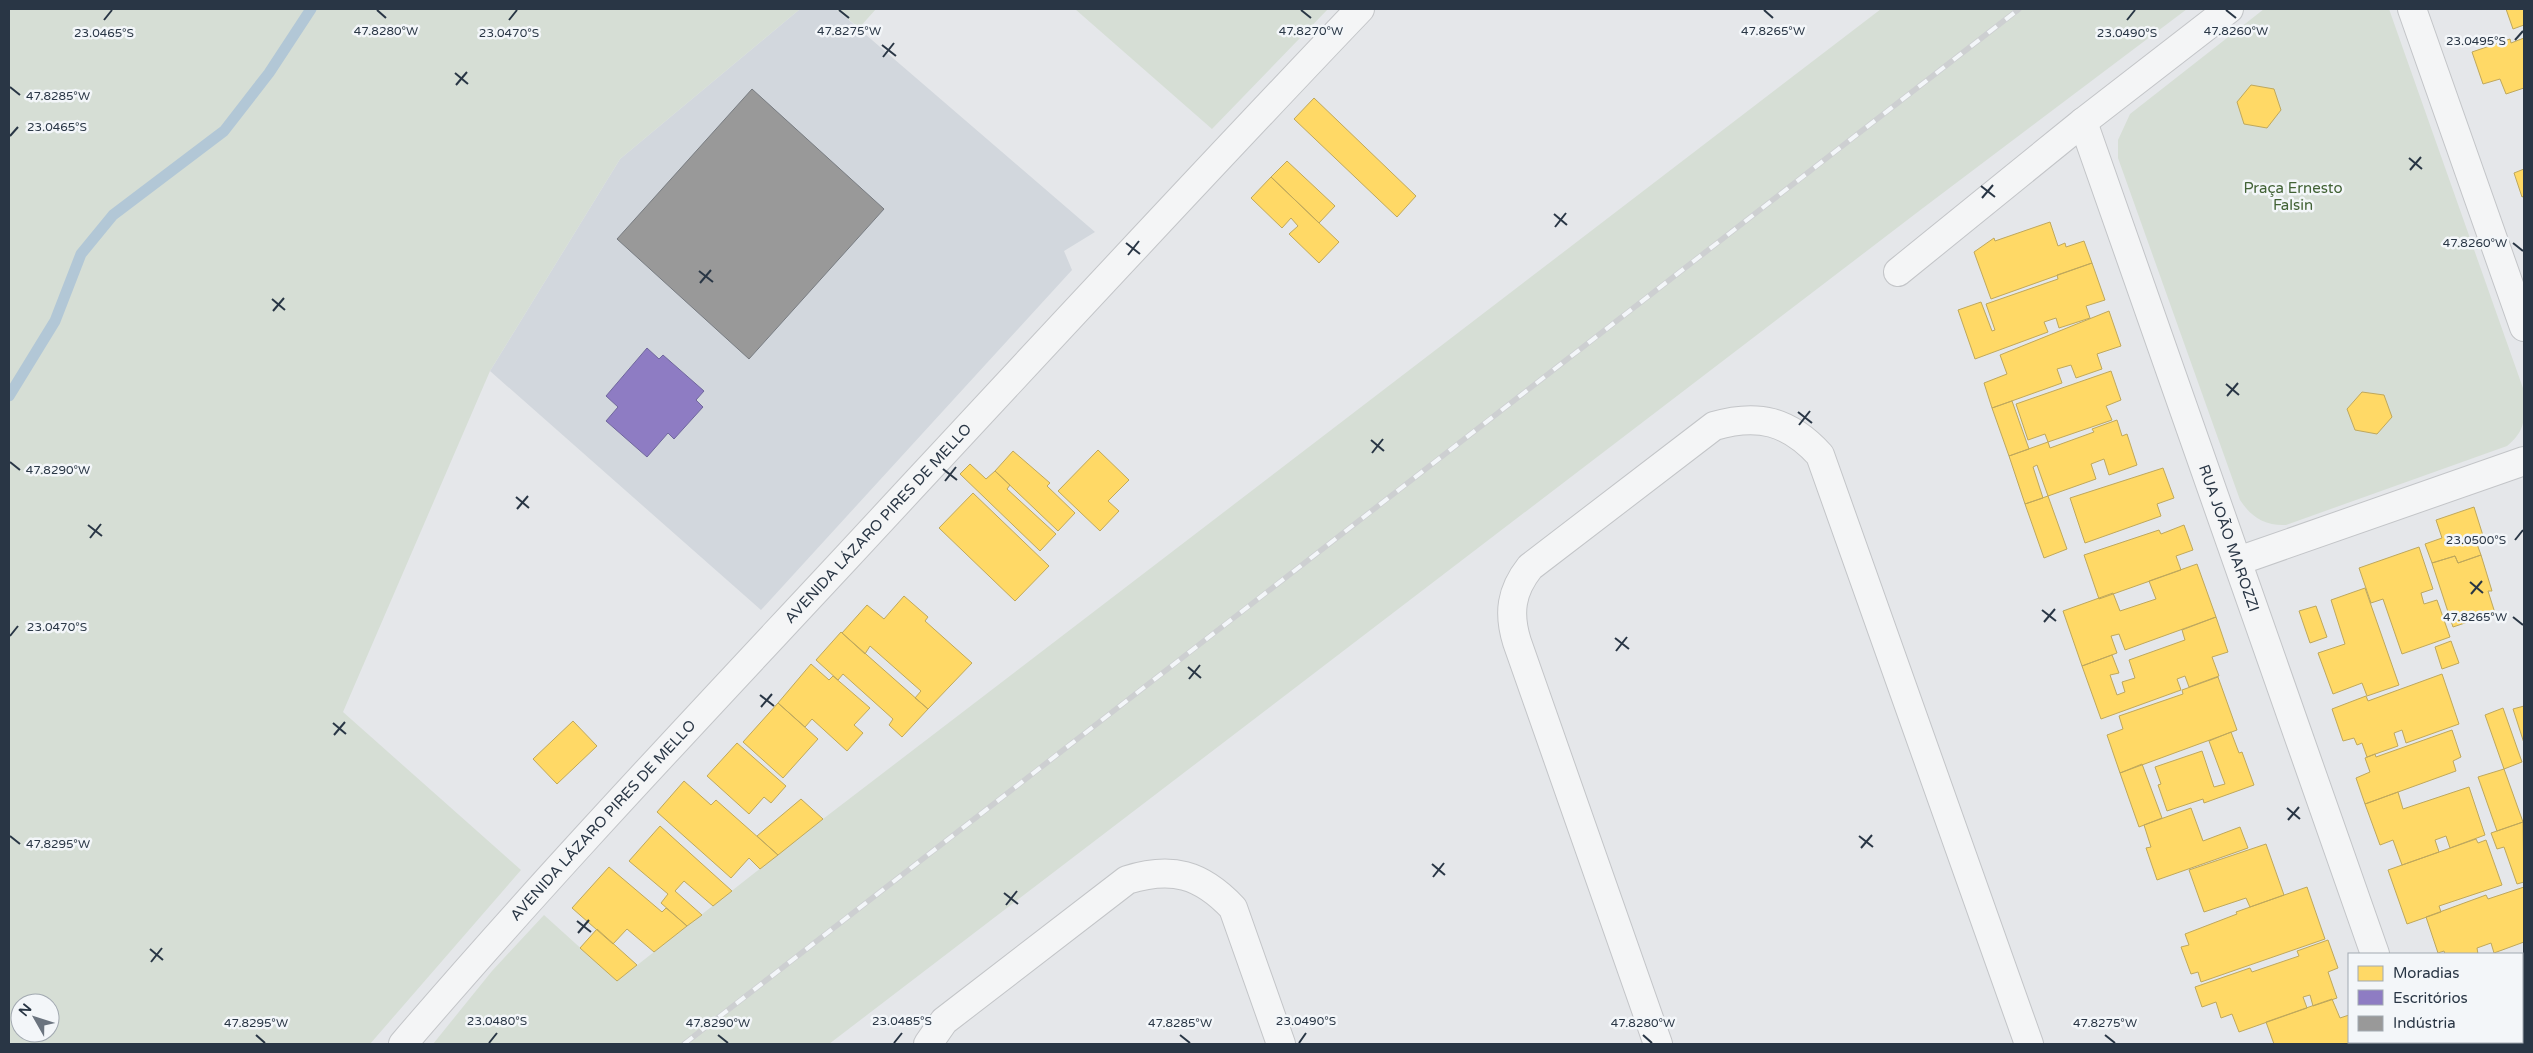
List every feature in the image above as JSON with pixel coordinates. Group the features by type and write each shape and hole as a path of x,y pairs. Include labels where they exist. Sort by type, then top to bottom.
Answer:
{"street":[{"name":"AVENIDA LÁZARO PIRES DE MELLO","path":"403,1044 477,958 589,834 1189,188 1360,9"},
{"path":"1898,272 2083,122 2229,9"},
{"path":"2412,9 2524,326"},
{"name":"RUA JOÃO MAROZZI","path":"2083,122 2375,953"},
{"path":"1658,1044 1517,642 1511,624 1511,605 1514,591 1530,567 1714,426 1733,421 1752,420 1772,422 1790,430 1806,441 1820,455 2029,1044"},
{"path":"2238,561 2524,461"},
{"path":"928,1044 944,1021 1127,880 1146,874 1166,872 1204,882 1220,894 1233,908 1281,1044"}],"shaded area":[{"path":"800,9 836,9 1095,232 1064,251 1072,270 761,610 490,371 620,159"}],"green space":[{"path":"9,9 800,9 620,159 490,371 343,712 521,870 370,1044 9,1044"},
{"path":"836,9 876,9 859,28"},
{"path":"1075,9 1328,9 1212,129"},
{"path":"1881,9 2187,9 1923,208 829,1044 433,1044 492,971 544,915 617,981 823,819"},
{"name":"Praça Ernesto Falsin","path":"2264,9 2389,9 2524,391 2522,428 2514,440 2507,446 2286,525 2272,524 2259,519 2240,500 2118,158 2118,140 2130,114"}],"building: Moradias":[{"path":"2506,9 2524,9 2524,25 2513,29"},
{"path":"2524,38 2524,88 2506,94 2500,79 2483,84 2472,52 2510,39 2511,43"},
{"path":"2251,85 2274,89 2281,110 2267,128 2244,124 2237,102"},
{"path":"1314,98 1416,196 1397,217 1294,119"},
{"path":"1287,161 1335,206 1319,223 1271,177"},
{"path":"2524,169 2524,196 2522,197 2514,173"},
{"path":"1271,177 1339,242 1319,263 1289,234 1298,226 1291,218 1282,228 1251,198"},
{"path":"2050,222 2058,246 2065,243 2066,247 2084,241 2092,263 1991,299 1974,252 1994,238 1995,241"},
{"path":"2092,263 2105,300 2086,306 2090,318 2059,328 2056,318 2044,322 2048,332 1975,359 1958,310 1981,302 1992,331 1995,330 1986,304 2058,279 2057,275"},
{"path":"2109,311 2121,346 2097,354 2102,369 2076,378 2071,365 2057,369 2062,383 1992,408 1984,383 2007,374 2000,355"},
{"path":"2111,371 2121,400 2106,406 2112,420 2048,442 2045,434 2028,440 2016,404"},
{"path":"2362,392 2384,395 2392,417 2377,434 2355,430 2347,409"},
{"path":"2012,401 2029,449 2009,456 1992,408"},
{"path":"2117,420 2122,436 2127,434 2137,465 2109,475 2104,459 2091,464 2096,479 2048,496 2037,465 2033,467 2043,498 2025,504 2009,456 2048,442 2050,448 2094,432 2092,429"},
{"path":"1098,450 1129,480 1108,501 1119,511 1100,531 1058,491"},
{"path":"1013,451 1050,483 1047,486 1075,513 1058,531 995,471"},
{"path":"970,464 986,479 995,471 1010,485 1007,489 1056,534 1040,551 960,474"},
{"path":"2163,468 2174,498 2157,504 2161,516 2085,543 2070,498"},
{"path":"973,493 1049,566 1015,601 939,528"},
{"path":"2048,496 2067,549 2044,558 2025,504"},
{"path":"2474,507 2485,542 2477,544 2481,555 2458,563 2455,556 2432,563 2425,544 2442,538 2436,520"},
{"path":"2184,525 2193,550 2176,556 2181,570 2099,599 2084,555 2159,530 2161,534"},
{"path":"2419,547 2433,589 2421,593 2424,604 2437,600 2450,637 2402,654 2383,599 2371,603 2359,568"},
{"path":"2481,555 2492,591 2488,591 2495,613 2453,627 2432,563 2455,556 2458,563"},
{"path":"2197,564 2216,617 2125,650 2119,634 2111,636 2117,653 2082,666 2063,611 2113,593 2120,611 2156,599 2149,581"},
{"path":"2365,588 2399,685 2367,696 2362,683 2333,694 2318,653 2345,644 2331,600"},
{"path":"904,596 928,617 925,621 972,663 928,709 915,698 921,691 870,646 865,654 842,633 867,605 884,619"},
{"path":"2316,606 2327,637 2310,643 2299,611"},
{"path":"2216,617 2228,652 2212,657 2219,676 2189,687 2185,676 2177,679 2181,690 2101,719 2082,666 2112,655 2119,673 2110,675 2117,695 2125,692 2122,682 2135,678 2129,660 2185,640 2182,630"},
{"path":"841,632 928,709 902,737 889,725 893,719 843,674 838,680 816,660"},
{"path":"2451,641 2459,663 2442,669 2435,647"},
{"path":"811,664 829,680 833,676 870,708 854,725 863,733 847,751 812,719 805,727 778,703"},
{"path":"2442,674 2459,724 2406,743 2402,730 2394,733 2398,746 2367,757 2362,743 2357,745 2354,738 2343,741 2332,709 2366,696 2368,701"},
{"path":"2218,677 2237,730 2120,773 2107,735 2123,729 2119,716 2183,694 2182,690"},
{"path":"778,703 818,739 783,778 743,742"},
{"path":"2524,706 2524,743 2513,709"},
{"path":"2503,708 2522,762 2504,769 2485,715"},
{"path":"573,721 597,746 557,784 533,759"},
{"path":"2452,730 2461,757 2453,761 2456,771 2365,804 2356,778 2370,772 2365,758 2375,754 2376,757"},
{"path":"2231,732 2239,753 2242,752 2254,785 2204,803 2203,799 2167,811 2158,785 2161,784 2155,767 2202,751 2214,787 2225,784 2209,741"},
{"path":"737,743 786,786 771,803 764,797 749,814 707,776"},
{"path":"2142,764 2162,818 2139,827 2120,773"},
{"path":"2504,769 2523,822 2497,831 2478,777"},
{"path":"684,781 711,805 716,800 778,855 760,869 749,858 731,878 657,812"},
{"path":"2469,787 2485,835 2450,848 2446,836 2435,840 2439,852 2402,865 2393,840 2380,845 2365,804 2398,792 2403,809"},
{"path":"801,799 823,819 778,855 757,836"},
{"path":"2191,808 2203,841 2240,827 2248,848 2157,880 2146,848 2151,847 2144,825"},
{"path":"2523,822 2524,882 2517,884 2504,847 2497,849 2491,833"},
{"path":"660,826 732,891 713,906 684,881 675,891 702,915 687,926 661,903 668,894 629,861"},
{"path":"2476,839 2478,843 2486,840 2502,885 2439,906 2441,912 2407,924 2388,870"},
{"path":"2266,844 2284,895 2250,907 2246,898 2204,912 2189,870"},
{"path":"609,867 662,912 666,908 687,926 654,952 627,929 613,944 572,908"},
{"path":"2307,887 2325,939 2201,982 2198,972 2191,974 2181,947 2189,945 2185,934 2237,914 2236,912"},
{"path":"2524,887 2524,942 2494,953 2491,943 2477,948 2478,953 2445,953 2444,951 2438,953 2426,917 2486,895 2488,899"},
{"path":"597,929 637,965 617,981 580,948"},
{"path":"2328,940 2338,968 2328,972 2337,998 2313,1006 2310,995 2303,997 2307,1008 2239,1032 2232,1014 2221,1018 2216,1002 2202,1007 2195,987 2250,968 2252,972 2299,956 2297,951"},
{"path":"2332,999 2340,1018 2348,1015 2348,1043 2365,1044 2274,1044 2266,1022"}],"building: Escritórios":[{"path":"647,348 659,359 663,355 704,391 696,400 703,407 674,439 668,433 647,457 606,421 618,407 606,396"}],"building: Indústria":[{"path":"752,89 884,209 749,359 617,239"}],"waterway":[{"path":"9,396 55,321 81,254 113,215 224,131 269,73 311,9"}],"railway":[{"path":"684,1044 2019,9"}]}
